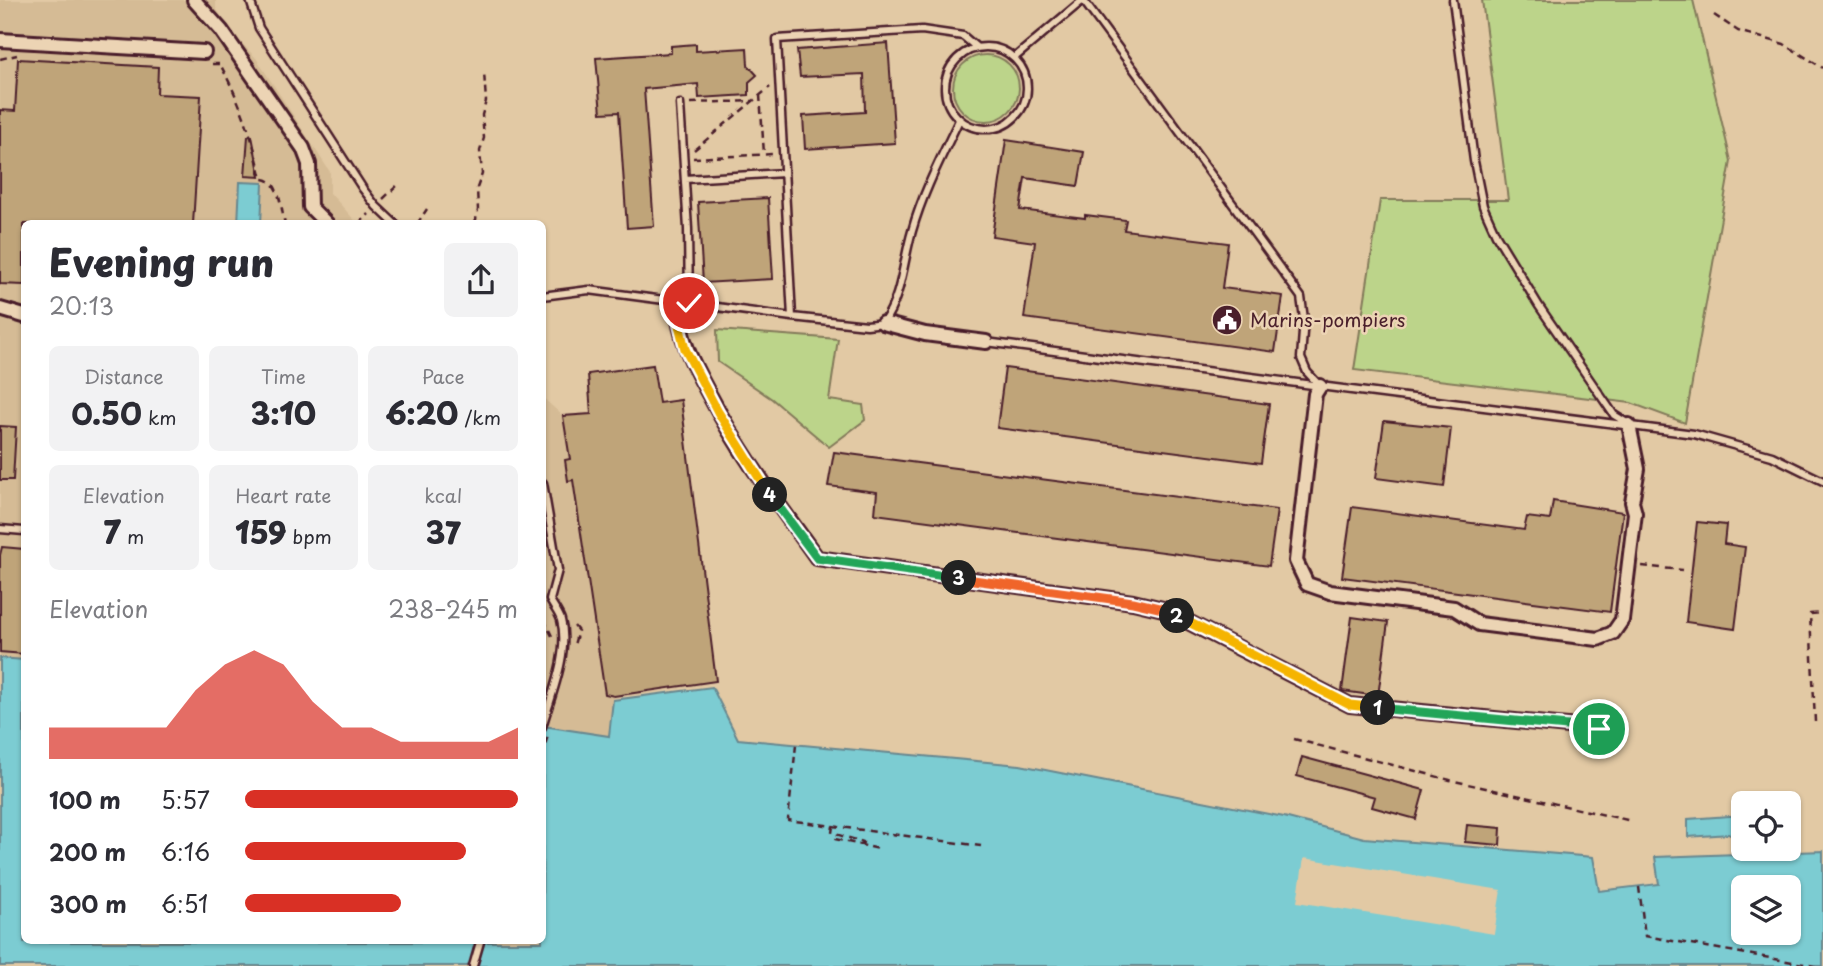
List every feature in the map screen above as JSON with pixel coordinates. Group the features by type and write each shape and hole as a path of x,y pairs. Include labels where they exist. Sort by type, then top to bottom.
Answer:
{"street":[{"path":"194,0 221,30 303,148 309,164 310,207 323,220"},
{"path":"0,40 204,52"},
{"path":"683,302 678,321 685,349 718,412 758,478 817,558 1133,602 1163,609 1350,705 1599,729"},
{"path":"0,309 21,315"},
{"path":"883,323 925,334 986,342"},
{"path":"1320,386 1315,394 1296,561 1307,584 1330,593 1454,608 1479,624 1598,639 1613,633 1622,620 1635,513 1632,502 1638,469 1629,425"}],"lane":[{"path":"250,0 259,27 363,189 391,220"},
{"path":"1014,58 1083,0 1301,297 1304,319 1301,358 1307,372 1320,386"},
{"path":"1452,0 1474,161 1483,206 1496,234 1539,306 1614,415 1629,425"},
{"path":"792,317 777,39 922,30 963,36 975,47"},
{"path":"989,46 1003,50 1014,58 1027,82 1021,109 1012,119 987,129 973,127 959,120 946,100 944,86 947,73 954,62 975,47 989,46"},
{"path":"680,104 685,179 683,302"},
{"path":"546,295 589,290 792,317 867,325 883,323 893,310 912,229 926,190 959,120"},
{"path":"685,179 783,173"},
{"path":"986,342 1694,434 1772,456 1823,481"},
{"path":"546,495 558,570 546,600 561,620 563,648 546,714"},
{"path":"0,529 21,531"},
{"path":"473,966 479,944"}],"path":[{"path":"1714,15 1738,31 1784,44 1823,68"},
{"path":"0,59 18,54"},
{"path":"212,64 220,64 239,99 253,140 262,179 268,179 275,184 284,220"},
{"path":"476,220 477,188 482,174 482,114 486,102 484,72"},
{"path":"683,158 779,80"},
{"path":"760,95 764,154"},
{"path":"680,104 754,100"},
{"path":"683,158 783,154"},
{"path":"420,220 427,209"},
{"path":"1629,564 1682,570"},
{"path":"1815,722 1810,614 1823,613"},
{"path":"546,624 552,634 551,647"},
{"path":"546,742 549,733"},
{"path":"1294,739 1450,780 1632,821"},
{"path":"796,745 788,820 981,846"},
{"path":"833,826 832,832 863,842 862,845"},
{"path":"835,839 879,849"},
{"path":"1639,887 1644,936 1815,966"}],"shaded area":[{"path":"0,0 216,0 216,8 229,30 256,58 330,172 330,193 354,220 21,220 21,660 0,658"},
{"path":"546,401 563,416 605,694 614,696 609,736 546,726"}],"green space":[{"path":"1482,0 1693,0 1731,161 1685,423 1631,403 1354,370 1380,200 1508,200"},
{"path":"986,55 999,58 1009,65 1016,75 1019,88 1016,101 1009,111 999,118 986,121 973,118 963,111 956,101 953,88 956,75 963,65 973,58"},
{"path":"717,330 838,339 829,400 863,405 865,420 829,447 772,399 718,362"}],"water":[{"path":"240,182 263,183 261,220 238,220"},
{"path":"0,658 21,660 21,944 546,944 546,726 609,736 613,700 712,687 738,739 1020,765 1284,817 1364,838 1593,857 1599,891 1659,884 1655,857 1731,854 1731,861 1801,861 1801,852 1823,851 1823,966 0,966"},
{"path":"1731,816 1731,834 1688,837 1688,819"}],"pier":[{"path":"1304,858 1501,890 1494,934 1297,902"}],"building":[{"path":"888,43 895,143 805,149 803,116 865,112 864,74 800,77 797,50"},
{"path":"696,44 696,51 747,48 748,65 757,75 749,82 749,95 699,98 698,84 644,89 654,226 627,228 619,112 601,113 596,58 671,53 671,46"},
{"path":"18,59 158,67 157,94 201,96 193,220 21,220 21,285 0,284 0,110 15,111"},
{"path":"248,136 252,136 260,177 245,176"},
{"path":"1006,140 1084,152 1078,186 1025,178 1020,210 1126,220 1124,230 1228,243 1222,288 1283,296 1275,352 1024,318 1035,242 992,236"},
{"path":"768,198 773,279 703,283 698,202"},
{"path":"653,365 659,403 681,400 716,681 614,696 605,694 573,480 568,481 565,460 570,459 563,416 591,414 588,374"},
{"path":"1005,368 1269,404 1261,463 997,428"},
{"path":"1384,421 1451,428 1444,487 1376,478"},
{"path":"0,426 16,427 13,480 0,480"},
{"path":"834,452 1277,510 1269,566 875,514 877,492 828,486"},
{"path":"1553,501 1623,512 1610,612 1342,577 1352,507 1524,530 1527,517 1550,520"},
{"path":"1697,522 1726,525 1724,544 1745,547 1735,629 1686,622"},
{"path":"2,547 21,549 21,654 0,652"},
{"path":"1352,617 1388,622 1378,696 1342,691"},
{"path":"1302,757 1424,790 1416,819 1372,807 1375,797 1297,776"},
{"path":"1467,825 1501,828 1500,845 1465,842"}],"place":[{"name":"Marins-pompiers","path":"1227,320"}],"route":[{"path":"689,303 677,301 678,321 685,349 718,412 758,478 817,558 1133,602 1163,609 1350,705 1599,729"}]}
